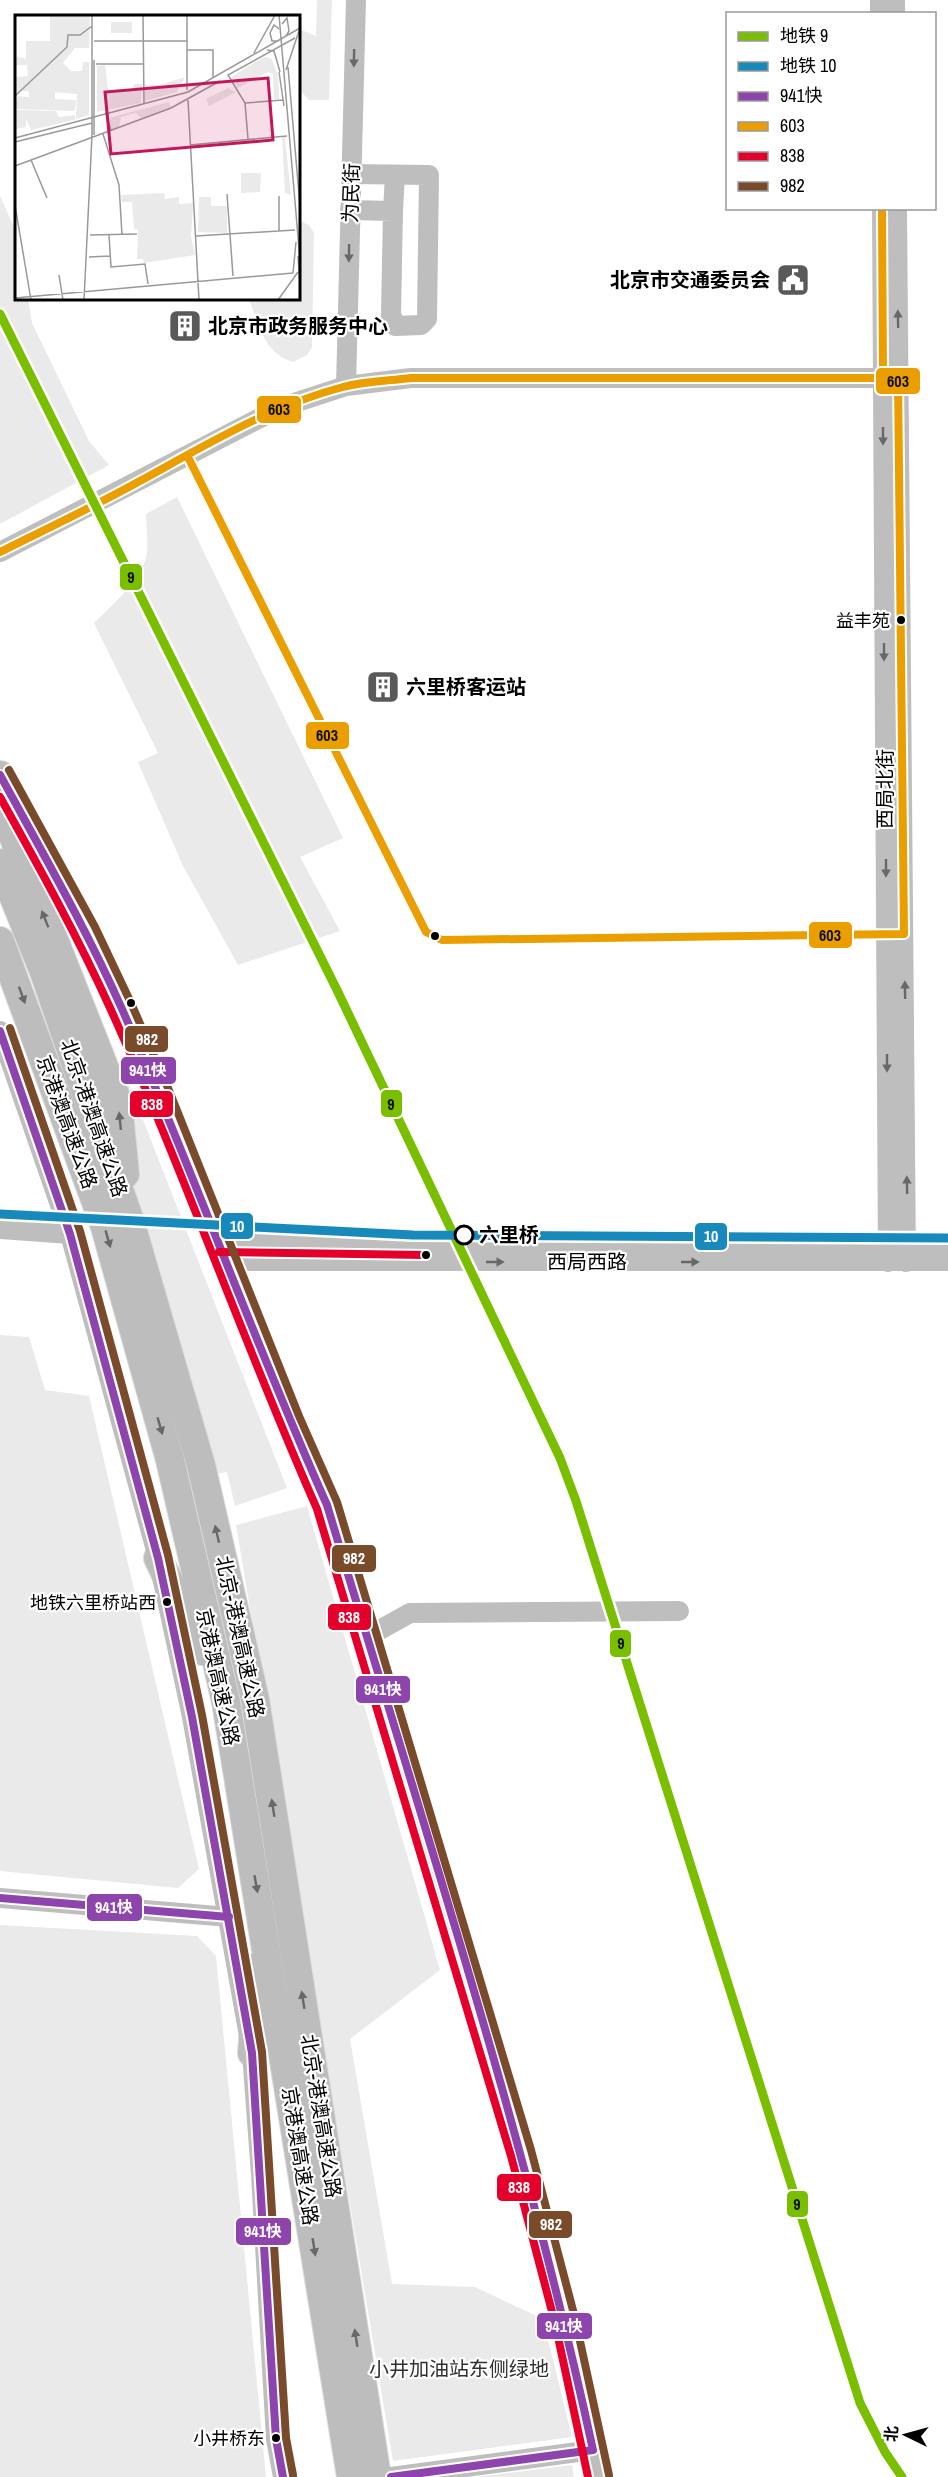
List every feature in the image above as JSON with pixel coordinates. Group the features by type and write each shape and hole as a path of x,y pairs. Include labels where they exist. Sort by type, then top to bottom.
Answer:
{"highway":[{"path":"0,775 87,932 158,1092 289,1420 327,1505 520,2153 565,2320 596,2463"},
{"path":"0,798 9,828 118,1102 130,1221"},
{"name":"北京-港澳高速公路","path":"0,863 44,972 130,1221 201,1465 255,1699 357,2436"},
{"name":"京港澳高速公路","path":"0,941 105,1227 170,1460 226,1702 262,1919 357,2436"},
{"path":"158,1558 226,1702"},
{"path":"252,2053 262,1919"},
{"path":"351,2477 357,2436"},
{"path":"357,2436 377,2477"}],"street":[{"name":"为民街","path":"346,386 356,0"},
{"path":"352,174 429,175 427,319 421,325 396,326 391,315 395,175"},
{"path":"350,210 393,211"},
{"name":"西局北街","path":"882,210 891,378"},
{"name":"西局北街","path":"897,210 891,378 898,1253"},
{"path":"0,552 262,417 297,402 346,386 411,378 891,378"},
{"path":"0,1031 70,1234 158,1558 192,1717 252,2053 276,2439 283,2477"},
{"path":"0,1228 70,1234"},
{"name":"西局西路","path":"898,1253 948,1244"},
{"name":"西局西路","path":"223,1251 898,1253 948,1262"},
{"path":"367,1637 410,1613 679,1611"},
{"path":"0,1898 229,1917"},
{"path":"391,2477 596,2463"}],"green space":[{"path":"317,0 332,0 329,100 309,100 300,90 300,29 316,36"},
{"path":"0,196 15,230 15,300 28,300 32,323 89,441 109,465 0,524"},
{"path":"300,220 309,225 314,233 312,347 307,355 293,362 275,352 260,328 249,300 300,300"},
{"path":"177,497 343,838 300,857 340,931 238,965 183,866 138,762 158,753 94,623 134,581 145,562 146,514"},
{"path":"129,1084 287,1488 235,1506 227,1472 210,1475 175,1324 134,1187 120,1091"},
{"path":"0,1335 29,1337 45,1390 89,1396 199,1869 178,1888 0,1871"},
{"name":"小井加油站东侧绿地","path":"307,1506 440,1970 350,2039 392,2284 475,2287 543,2319 572,2437 393,2461 236,1525"},
{"path":"0,1925 197,1936 216,1956 266,2477 0,2477"},
{"path":"572,2465 574,2477 475,2477"}],"metro line":[{"name":"9","path":"0,314 337,990 560,1458 576,1501 860,2403 885,2452 902,2477"},
{"name":"10","path":"0,1214 413,1235 948,1238"}],"transit line":[{"name":"603","path":"882,210 883,378"},
{"name":"603","path":"0,552 104,500 121,491 188,455 213,441 263,416 316,395 352,385 411,378 898,378 904,934 442,940 426,932 187,455"},
{"name":"982","path":"9,770 95,927 131,1003 168,1088 299,1416 337,1502 531,2150 575,2318 609,2475"},
{"name":"941快","path":"0,775 79,920 122,1009 274,1382 327,1505 503,2093 536,2211 593,2450 391,2477"},
{"name":"838","path":"0,797 72,929 111,1010 317,1509 511,2156 555,2323 588,2477"},
{"name":"982","path":"10,1028 80,1231 168,1555 202,1715 262,2052 286,2438 293,2475"},
{"name":"941快","path":"0,1031 70,1234 158,1558 192,1717 252,2053 276,2439 283,2477"},
{"name":"838","path":"219,1252 426,1255"},
{"name":"941快","path":"0,1898 229,1917"}],"place":[{"name":"北京市交通委员会","path":"793,280"},
{"name":"北京市政务服务中心","path":"185,326"},
{"name":"益丰苑","path":"901,620"},
{"name":"六里桥客运站","path":"383,687"},
{"name":"六里桥","path":"464,1235"},
{"name":"地铁六里桥站西","path":"167,1602"},
{"name":"小井桥东","path":"276,2438"}]}
